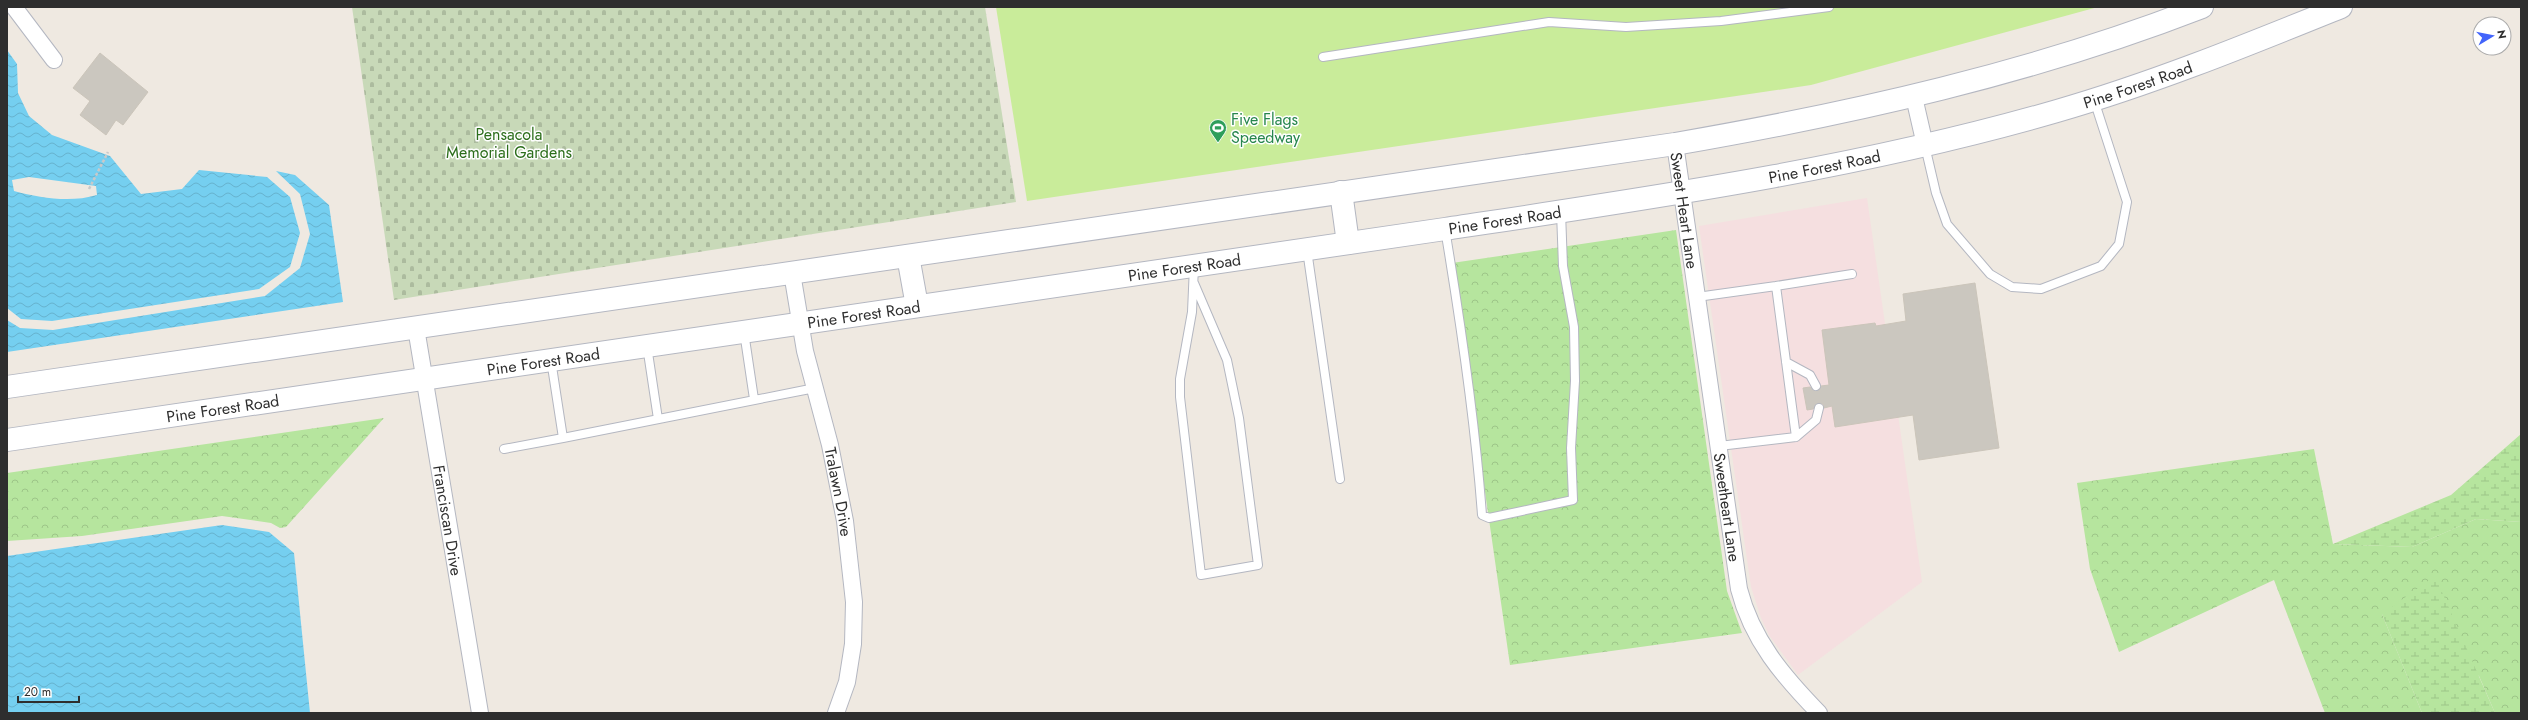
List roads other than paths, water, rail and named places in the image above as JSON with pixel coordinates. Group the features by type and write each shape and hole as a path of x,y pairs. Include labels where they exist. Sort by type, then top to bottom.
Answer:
{"main road":[{"path":"7,388 1675,144 1788,124 1914,97 2085,48 2202,7"},
{"name":"Pine Forest Road","path":"7,439 551,360 800,322 917,306 1194,274 1307,249 1683,194 1812,170 1925,145 2057,111 2094,100 2228,54 2341,7"},
{"path":"1341,192 1348,243"},
{"path":"908,256 917,306"}],"street":[{"path":"14,7 54,60"},
{"path":"1914,97 1925,145"},
{"name":"Sweet Heart Lane","path":"1675,144 1694,277"},
{"name":"Tralawn Drive","path":"792,273 800,322 830,445 845,521 854,602 853,644 847,682 836,713"},
{"name":"Sweetheart Lane","path":"1694,277 1739,589 1750,622 1768,656 1792,686 1819,713"},
{"name":"Franciscan Drive","path":"416,328 480,713"}],"lane":[{"path":"1323,57 1549,22 1626,27 1721,21 1829,7"},
{"path":"1925,145 1936,193 1947,224 1990,274 2012,287 2041,288 2101,266 2119,244 2127,202 2094,100"},
{"path":"1445,229 1474,419 1482,515 1490,518 1573,500 1571,448 1575,381 1574,327 1563,266 1561,212"},
{"path":"1307,249 1340,479"},
{"path":"1194,274 1227,360 1239,418 1258,564 1201,575 1180,397 1180,379 1192,312 1194,274"},
{"path":"1697,297 1852,274"},
{"path":"1776,286 1796,437"},
{"path":"744,331 754,399"},
{"path":"647,345 658,419"},
{"path":"551,360 563,438"},
{"path":"1786,362 1810,375 1816,386"},
{"path":"504,449 815,388"},
{"path":"1718,446 1796,437 1816,420 1819,408"}],"water":[{"path":"7,50 17,64 18,93 29,116 52,135 110,156 141,194 182,189 199,170 267,177 290,197 300,233 290,267 259,289 52,321 21,319 7,308","holes":["29,177 96,186 97,195 76,199 56,199 14,191 12,180"]},
{"path":"276,171 295,175 329,205 343,302 7,352 7,320 20,328 53,330 265,296 300,268 310,234 300,194"},
{"path":"222,525 269,532 294,553 310,713 7,713 7,556"}],"place":[{"name":"Five Flags Speedway","path":"1218,143"}],"park label":[{"name":"Pensacola Memorial Gardens","path":"509,143"}]}
